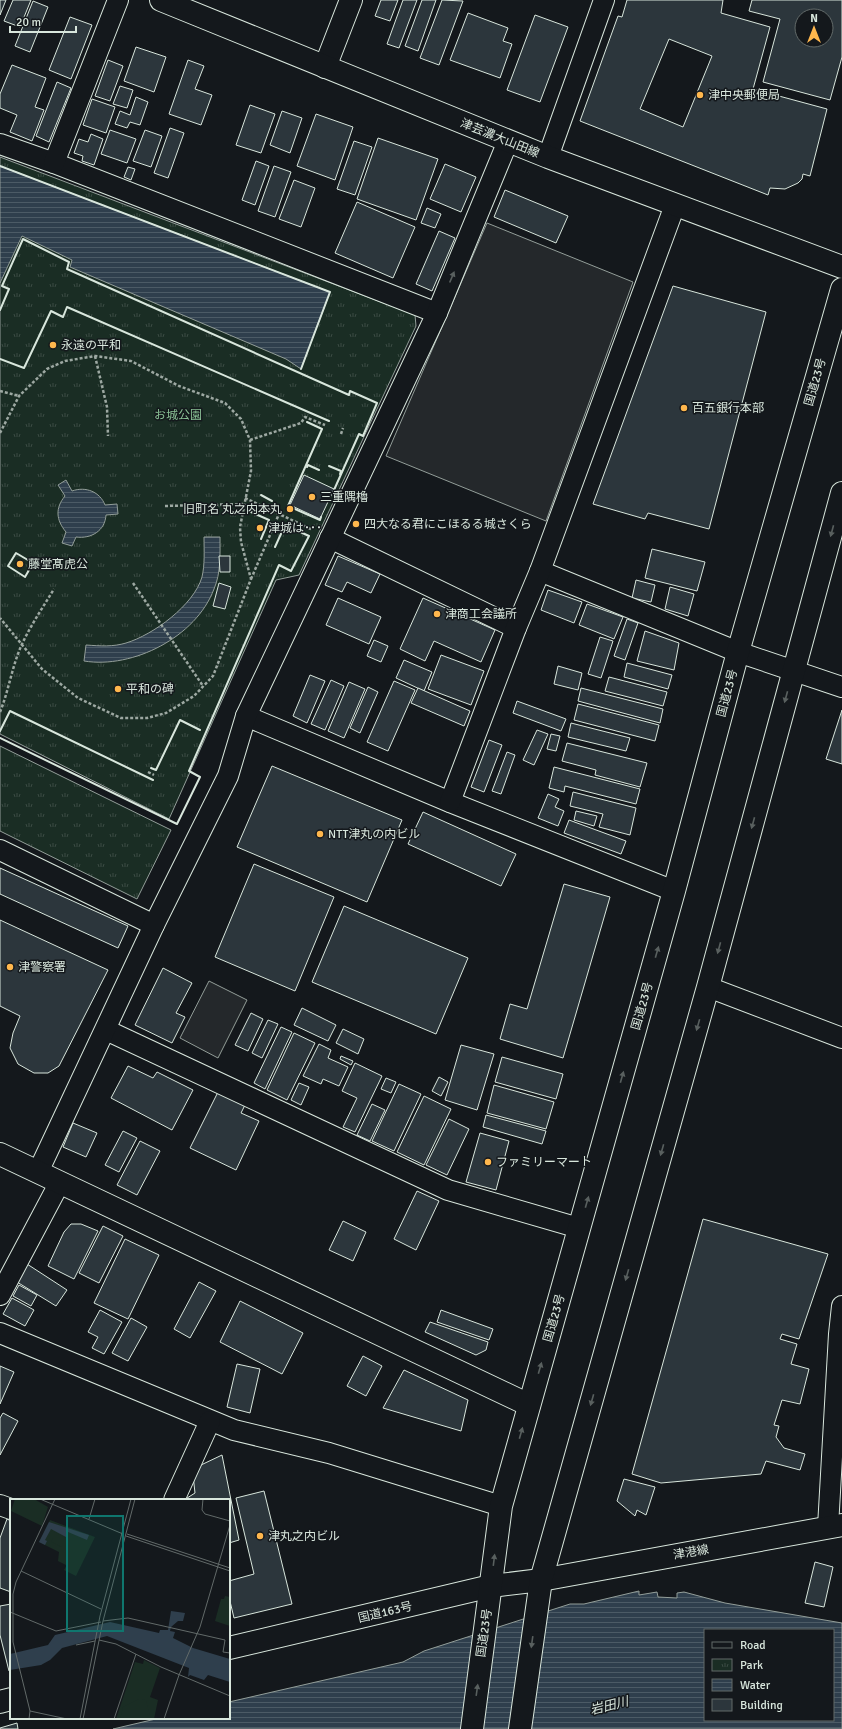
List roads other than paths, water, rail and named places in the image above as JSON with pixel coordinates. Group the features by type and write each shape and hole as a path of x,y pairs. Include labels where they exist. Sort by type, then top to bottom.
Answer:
{"main road":[{"name":"津芸濃大山田線","path":"161,0 548,157 842,267"},
{"path":"325,67 351,0"},
{"name":"国道23号","path":"472,1729 501,1506 674,891 738,652 842,289"},
{"path":"520,1729 541,1580 708,987 842,493"},
{"path":"0,1154 529,1405"},
{"name":"津港線","path":"541,1580 835,1526"},
{"name":"国道163号","path":"230,1648 490,1593 541,1580"},
{"path":"0,1702 10,1699"}],"street":[{"path":"54,163 118,0"},
{"path":"548,157 604,0"},
{"path":"38,1172 154,925 228,776 246,716 436,313 508,141"},
{"path":"0,144 54,163 436,313"},
{"path":"450,802 516,628 540,571 675,205"},
{"path":"330,538 516,628"},
{"path":"540,571 738,652 794,669 842,686"},
{"path":"246,716 450,802 674,891"},
{"path":"0,850 154,925"},
{"path":"708,987 842,1038"},
{"path":"106,1030 448,1190 580,1228"},
{"path":"0,1295 60,1182"},
{"path":"835,1526 838,1334 842,1306"},
{"path":"0,1333 234,1430 329,1453 501,1506"},
{"path":"174,1499 210,1421"},
{"path":"0,1505 10,1509"}],"water":[{"path":"0,166 330,292 301,369 286,359 70,267 72,260 22,236 0,283"},
{"path":"66,480 72,491 82,489 92,491 103,500 105,505 117,504 118,514 106,515 105,521 100,530 87,537 76,537 72,546 62,543 66,532 60,523 58,514 58,510 65,496 58,485"},
{"path":"204,537 220,537 219,570 214,589 205,606 193,622 178,635 161,646 142,654 122,660 103,662 84,661 86,645 116,645 137,639 160,626 182,608 198,588 202,577 204,562"},
{"name":"岩田川","path":"639,1591 639,1595 657,1592 658,1597 677,1598 677,1593 684,1592 725,1603 842,1623 842,1729 113,1729 156,1719 230,1719 230,1702 403,1662 424,1651 570,1604 584,1604"}],"place":[{"name":"津中央郵便局","path":"700,95"},
{"name":"永遠の平和","path":"53,345"},
{"name":"百五銀行本部","path":"684,408"},
{"name":"三重隅櫓","path":"312,497"},
{"name":"旧町名 丸之内本丸","path":"290,509"},
{"name":"四大なる君にこほるる城さくら","path":"356,524"},
{"name":"津城は･･･","path":"260,528"},
{"name":"藤堂髙虎公","path":"20,564"},
{"name":"津商工会議所","path":"437,614"},
{"name":"平和の碑","path":"118,689"},
{"name":"NTT津丸の内ビル","path":"320,834"},
{"name":"津警察署","path":"10,967"},
{"name":"ファミリーマート","path":"488,1162"},
{"name":"津丸之内ビル","path":"260,1536"}],"park label":[{"name":"お城公園","path":"178,415"}]}
